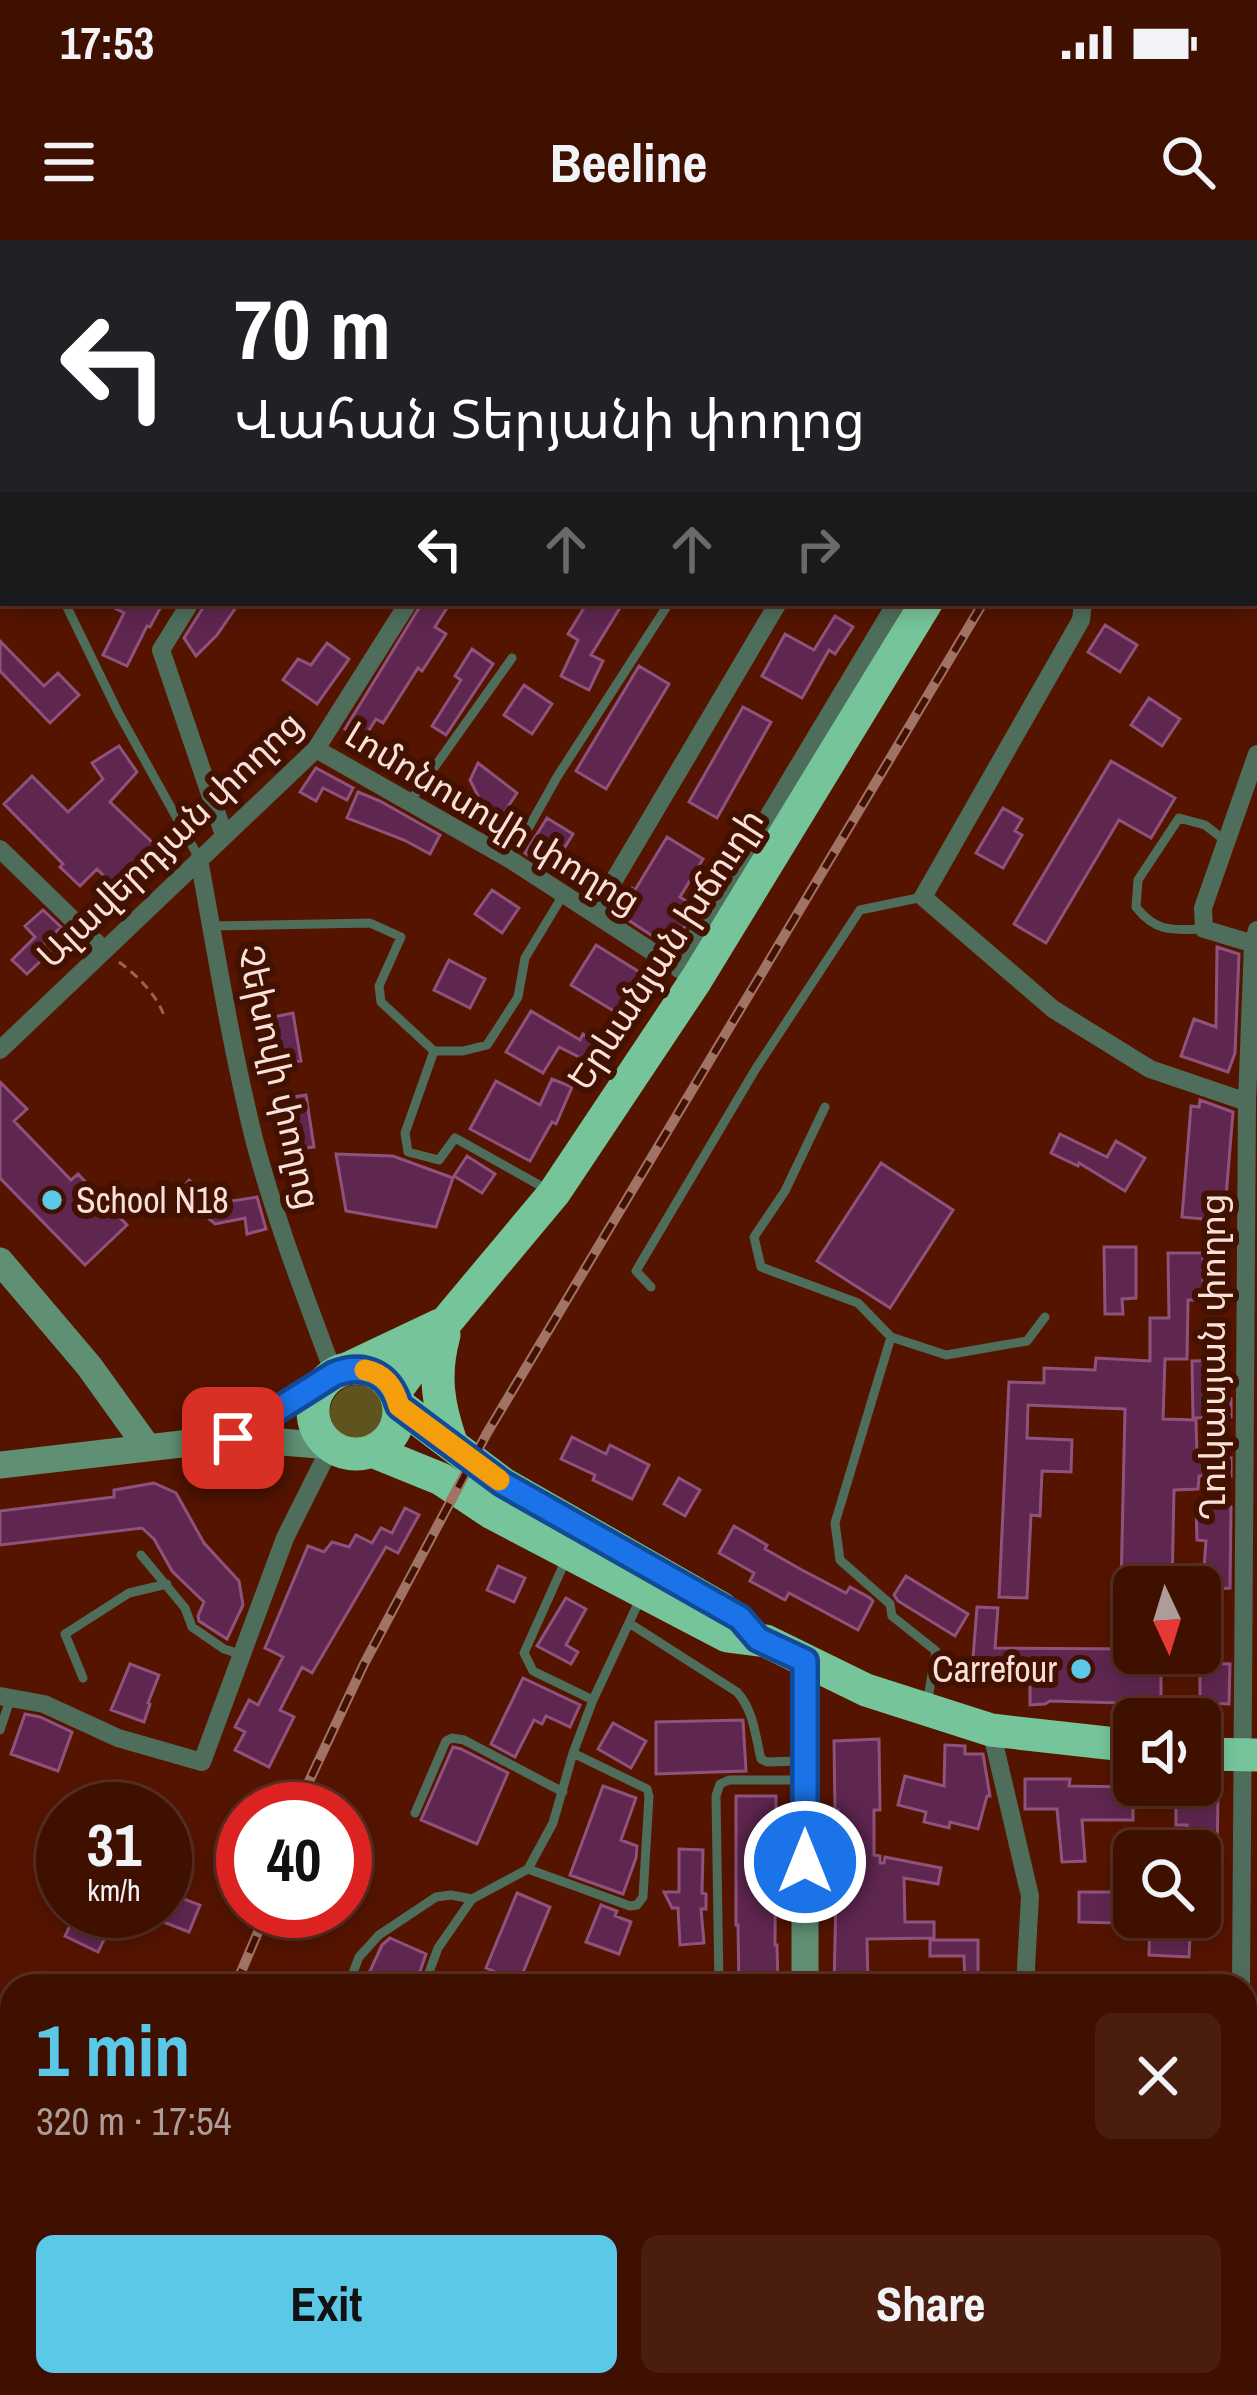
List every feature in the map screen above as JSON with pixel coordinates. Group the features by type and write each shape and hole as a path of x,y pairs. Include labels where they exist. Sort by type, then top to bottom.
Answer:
{"highway":[{"name":"Երևանյան խճուղի","path":"397,1399 447,1321 554,1193 687,974 924,606"},
{"name":"Երևանյան խճուղի","path":"335,1375 447,1321"},
{"path":"447,1321 439,1352 437,1393 452,1445"},
{"path":"375,1372 387,1380 397,1399 399,1419 393,1433 384,1444 358,1454 331,1446 321,1436 313,1409 316,1395 335,1375 375,1372"},
{"path":"397,1399 502,1483 740,1618 758,1639"},
{"path":"372,1451 441,1479 493,1513 569,1552 636,1607 727,1636 758,1639 866,1690 991,1730 1113,1744"}],"street":[{"path":"188,606 161,650 224,835"},
{"name":"Ալավերդյան փողոց","path":"1,1047 316,749 406,606"},
{"path":"594,914 776,606"},
{"path":"687,974 894,606"},
{"path":"1083,606 1081,620 923,897 1072,1022 1150,1070 1246,1102"},
{"name":"Լոմոնոսովի փողոց","path":"316,749 511,860 687,974"},
{"path":"1204,929 1203,908 1257,754"},
{"path":"0,849 104,950"},
{"name":"Չեխովի փողոց","path":"200,859 229,1026 255,1139 280,1228 335,1375"},
{"name":"Ղուկասյան փողոց","path":"1204,929 1256,940 1246,1102 1252,1363 1249,1755 1241,1974"},
{"path":"0,1262 89,1366 148,1448"},
{"path":"233,1438 335,1375"},
{"path":"0,1466 233,1438 331,1446 285,1538 202,1762 118,1738 44,1704 6,1696"},
{"path":"805,1661 805,1974"},
{"path":"991,1730 1030,1896 1025,1974"}],"lane":[{"path":"66,606 118,712 200,859"},
{"path":"511,860 557,777 667,606"},
{"path":"410,803 512,658"},
{"path":"1204,929 1171,931 1147,922 1136,907 1138,880 1179,818 1205,826 1227,842"},
{"path":"212,926 370,922 400,937 380,986 381,1002 434,1051 464,1051 488,1045 518,997 525,958 563,895"},
{"path":"651,1287 637,1271 754,1070 860,910 923,897"},
{"path":"434,1051 405,1133 408,1152 439,1160 455,1138 554,1193"},
{"path":"825,1107 784,1191 754,1237 761,1267 858,1303 891,1337 946,1355 1027,1341 1045,1317"},
{"path":"891,1337 835,1523 840,1560 890,1604 892,1616 936,1651 926,1709"},
{"path":"569,1552 524,1653 533,1671 593,1700"},
{"path":"141,1556 185,1608 193,1627 224,1649 244,1655"},
{"path":"83,1678 65,1634 129,1593 167,1584"},
{"path":"428,1974 438,1948 472,1899 528,1869 553,1823 593,1700 636,1607 746,1703 760,1759 805,1770"},
{"path":"0,1730 6,1696"},
{"path":"415,1814 446,1741 452,1738 563,1792"},
{"path":"528,1869 630,1906 644,1897 647,1789 574,1753"},
{"path":"719,1974 716,1796 720,1784 805,1770"},
{"path":"353,1974 359,1957 380,1935 436,1897 472,1899"}],"path":[{"path":"104,950 139,977 165,1018"}],"shaded area":[{"path":"357,1385 376,1393 384,1412 376,1431 357,1439 338,1431 330,1412 338,1393"}],"building":[{"path":"111,606 161,606 127,666 103,655 124,613"},
{"path":"204,606 237,606 196,656 184,638"},
{"path":"420,606 448,606 435,627 446,634 383,723 376,719 363,740 345,729"},
{"path":"585,606 621,606 591,655 603,661 589,690 561,676 578,640 568,634"},
{"path":"835,616 853,627 835,654 829,650 802,698 762,676 785,634 814,650"},
{"path":"1105,625 1137,645 1120,672 1088,652"},
{"path":"0,641 44,686 58,673 79,695 50,723 0,671"},
{"path":"327,643 349,659 317,704 283,680 298,659 311,665"},
{"path":"472,649 493,664 446,735 432,726 461,680 455,676"},
{"path":"639,666 669,684 606,789 576,771"},
{"path":"524,685 552,704 532,734 504,715"},
{"path":"1149,698 1180,719 1162,746 1131,725"},
{"path":"743,707 771,722 717,818 689,802"},
{"path":"119,746 137,772 110,802 155,845 114,886 97,869 80,886 4,804 32,776 68,812 103,779 92,763"},
{"path":"1111,761 1175,798 1151,838 1119,820 1046,943 1014,924"},
{"path":"478,763 517,793 499,820 484,808 470,780"},
{"path":"316,768 353,788 347,800 323,788 316,801 300,792"},
{"path":"358,792 440,835 430,854 347,818"},
{"path":"1003,808 1022,819 1015,831 1022,835 1003,868 976,853"},
{"path":"547,818 573,834 551,870 525,853"},
{"path":"667,837 703,859 680,897 697,908 671,948 616,912"},
{"path":"492,890 519,908 502,933 475,914"},
{"path":"43,910 61,927 43,945 50,952 27,974 12,960 35,937 25,926"},
{"path":"596,945 641,973 617,1013 571,985"},
{"path":"1217,947 1239,954 1235,1053 1228,1072 1181,1056 1194,1019 1216,1027"},
{"path":"261,957 268,1018 293,1013 301,1061 262,1067 241,959"},
{"path":"449,960 485,979 470,1008 434,990"},
{"path":"531,1011 580,1040 583,1034 603,1045 593,1064 559,1047 543,1073 506,1052"},
{"path":"552,1079 572,1087 556,1124 552,1122 530,1161 470,1129 496,1081 540,1105"},
{"path":"0,1082 27,1109 14,1121 71,1180 78,1174 127,1225 85,1265 0,1178"},
{"path":"306,1095 314,1147 280,1151 273,1100"},
{"path":"1200,1100 1233,1112 1224,1221 1182,1217 1191,1106 1199,1107"},
{"path":"1060,1134 1107,1157 1116,1141 1145,1158 1125,1191 1079,1163 1051,1153"},
{"path":"336,1154 393,1156 453,1178 436,1227 346,1211"},
{"path":"467,1156 495,1174 482,1193 454,1176"},
{"path":"881,1163 953,1210 890,1308 817,1261"},
{"path":"189,1180 219,1203 257,1197 266,1229 247,1234 245,1218 215,1224 179,1193"},
{"path":"1104,1247 1136,1247 1136,1298 1122,1299 1123,1314 1105,1314"},
{"path":"1168,1253 1203,1253 1203,1300 1188,1300 1187,1359 1165,1359 1163,1419 1196,1420 1197,1459 1231,1458 1231,1476 1199,1476 1198,1489 1174,1490 1172,1566 1121,1566 1125,1409 1028,1405 1027,1438 1072,1440 1071,1472 1042,1471 1040,1516 1031,1515 1027,1598 999,1597 1009,1382 1044,1383 1044,1368 1095,1370 1096,1358 1150,1361 1150,1318 1169,1318"},
{"path":"1225,1360 1225,1399 1231,1399 1231,1417 1193,1418 1192,1361"},
{"path":"572,1437 606,1454 610,1445 649,1465 632,1499 561,1459"},
{"path":"679,1478 700,1490 685,1516 664,1504"},
{"path":"154,1483 176,1493 204,1543 239,1581 243,1605 227,1639 199,1621 204,1602 172,1571 142,1528 0,1545 0,1511 114,1497 114,1490"},
{"path":"1196,1505 1231,1507 1230,1588 1221,1589 1221,1566 1204,1566 1206,1541 1197,1540"},
{"path":"405,1508 419,1515 398,1553 386,1547 312,1673 302,1667 280,1710 294,1717 269,1767 235,1750 245,1732 235,1727 249,1700 258,1705 283,1657 265,1648 308,1546 324,1552 332,1542 349,1547 356,1535 372,1543 381,1528 392,1533"},
{"path":"734,1526 802,1570 846,1593 850,1587 870,1598 873,1601 858,1630 789,1593 785,1600 750,1581 754,1573 719,1553"},
{"path":"498,1566 525,1578 514,1602 487,1590"},
{"path":"906,1576 968,1614 955,1636 898,1601 894,1595"},
{"path":"566,1598 586,1609 566,1645 578,1652 571,1664 537,1646"},
{"name":"Carrefour","path":"977,1607 998,1608 995,1648 1113,1649 1113,1674 1161,1674 1161,1698 1030,1705 1030,1685 1001,1684 1001,1673 972,1671"},
{"path":"130,1664 159,1675 144,1722 111,1710"},
{"path":"1221,1664 1230,1664 1229,1704 1221,1704 1221,1698 1200,1698 1200,1674 1221,1674"},
{"path":"523,1678 580,1705 570,1727 546,1716 542,1724 534,1720 515,1757 491,1744"},
{"path":"25,1714 72,1732 58,1771 11,1754"},
{"path":"743,1720 746,1771 656,1774 656,1722"},
{"path":"613,1723 646,1741 631,1768 598,1749"},
{"path":"879,1739 880,1810 874,1810 874,1855 880,1856 880,1863 885,1857 941,1868 938,1884 904,1878 905,1922 934,1922 934,1938 867,1939 868,1974 834,1974 838,1810 834,1741"},
{"path":"945,1745 965,1746 965,1754 983,1754 990,1796 978,1829 924,1822 926,1812 898,1805 905,1776 944,1786"},
{"path":"453,1747 508,1773 477,1844 421,1820"},
{"path":"1025,1779 1070,1779 1069,1786 1113,1787 1113,1806 1133,1806 1133,1820 1082,1820 1085,1861 1062,1862 1057,1809 1025,1809"},
{"path":"603,1786 636,1798 621,1840 637,1846 623,1894 570,1875"},
{"path":"736,1796 776,1796 778,1974 739,1974"},
{"path":"1176,1806 1218,1806 1217,1830 1187,1830 1187,1825 1176,1825"},
{"path":"679,1849 703,1850 704,1943 680,1945 678,1908 672,1908 664,1892 679,1892"},
{"path":"1079,1892 1113,1892 1113,1923 1079,1922"},
{"path":"517,1893 550,1907 522,1974 500,1974 486,1968"},
{"path":"192,1902 200,1905 192,1925"},
{"path":"601,1905 631,1922 619,1954 586,1942"},
{"path":"69,1938 105,1938 98,1952"},
{"path":"390,1938 426,1954 419,1974 369,1974"},
{"path":"1149,1938 1190,1938 1189,1957 1149,1955"},
{"path":"930,1940 978,1940 978,1974 965,1974 964,1956 930,1956"}],"railway":[{"path":"309,1782 364,1664 487,1433 981,606"},
{"path":"240,1974 255,1938"}],"slow traffic":[{"path":"365,1370 387,1380 399,1406 499,1480"}],"place":[{"name":"School N18","path":"52,1200"},
{"name":"Carrefour","path":"1081,1669"}],"route":[{"path":"233,1438 334,1374 347,1369 375,1372 387,1380 399,1406 502,1483 740,1618 758,1639 805,1661 805,1862"}]}
